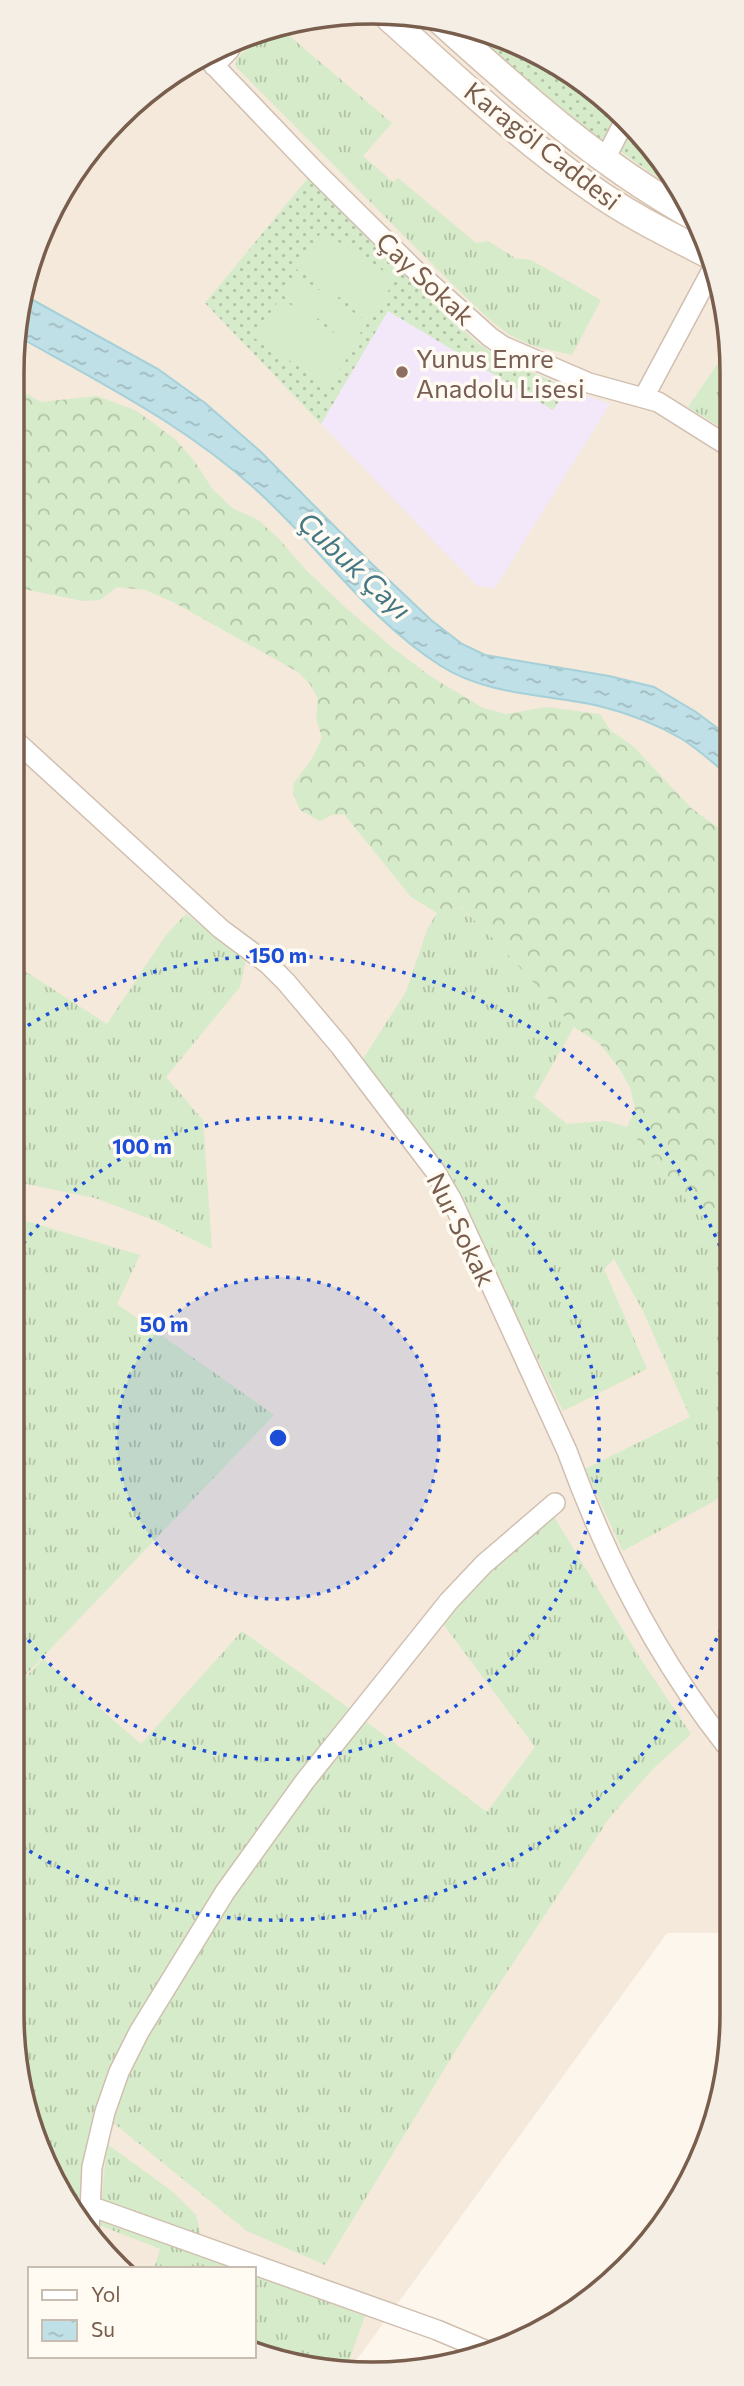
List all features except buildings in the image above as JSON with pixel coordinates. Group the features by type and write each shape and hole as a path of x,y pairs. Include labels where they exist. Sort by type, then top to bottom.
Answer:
{"main road":[{"name":"Karagöl Caddesi","path":"397,25 485,104 565,170 636,216 697,248"},
{"path":"455,34 517,90 604,161 678,208"}],"street":[{"name":"Çay Sokak","path":"212,63 413,268 490,337 503,346 589,383 644,397 677,412 720,441"},
{"path":"604,161 620,129"},
{"path":"644,397 707,279"},
{"name":"Nur Sokak","path":"24,748 221,929 268,964 286,982 340,1046 435,1171 452,1200 567,1451 615,1567 646,1627 720,1736"},
{"path":"90,2217 92,2167 105,2112 119,2071 139,2032 225,1892 305,1781 449,1601 484,1564 555,1503"},
{"path":"90,2206 475,2346"}],"shaded area":[{"path":"372,24 417,27 462,36 484,43 601,111 648,160 673,198 701,260 713,304 720,372 720,1933 667,1933 356,2361 304,2355 256,2341 256,2267 134,2267 96,2226 71,2188 51,2147 36,2104 27,2059 24,2014 24,372 27,327 36,282 60,218 96,160 126,126 160,96 218,60 260,43 304,31"},
{"name":"Yunus Emre Anadolu Lisesi","path":"308,178 475,341 498,357 610,404 495,588 477,586 205,303"}],"green space":[{"path":"288,35 392,123 363,156 393,182 398,178 476,243 488,241 515,258 531,260 601,300 572,355 533,346 510,335 490,320 236,67 236,60 248,48"},
{"path":"481,42 526,60 584,96 614,123 603,147"},
{"path":"627,136 662,180 620,151"},
{"path":"308,178 475,341 498,357 568,388 553,410 388,311 321,424 205,303"},
{"path":"322,231 396,279 371,318 296,269"},
{"path":"295,274 368,322 354,342 282,295"},
{"path":"280,298 355,346 329,386 254,338"},
{"path":"720,361 720,427 688,407"},
{"path":"24,392 41,402 97,396 137,411 176,440 195,462 213,490 234,509 258,520 347,609 430,676 483,708 506,714 546,707 600,714 611,731 633,746 691,808 720,829 720,1233 692,1207 627,1127 635,1110 631,1090 620,1069 599,1043 574,1027 461,907 437,913 411,897 344,814 332,815 320,821 300,810 293,793 294,783 313,757 322,738 316,718 318,699 310,684 298,672 173,602 145,590 117,587 100,600 83,601 24,589"},
{"path":"460,907 488,933 574,1027 534,1097 567,1124 606,1121 627,1127 692,1207 720,1233 720,1498 623,1551 585,1469 690,1417 643,1311 614,1259 604,1269 647,1369 563,1411 457,1186 363,1059 406,992 427,930 437,913"},
{"path":"186,914 246,959 240,987 166,1077 203,1120 212,1249 156,1221 95,1198 24,1184 24,971 107,1024 166,935"},
{"path":"24,1220 140,1255 117,1304 274,1415 24,1677"},
{"path":"553,1515 640,1658 691,1734 655,1767 610,1817 464,2037 325,2265 247,2231 111,2121 123,2085 144,2039 187,1968 308,1787 361,1718 487,1812 535,1747 441,1621 481,1572"},
{"path":"242,1631 353,1711 111,2077 85,2210 51,2147 36,2104 27,2059 24,2014 24,1679 43,1659 141,1744"},
{"path":"107,2144 173,2192 196,2215 203,2247 210,2259 231,2267 155,2267 160,2249 99,2225"},
{"path":"256,2276 365,2316 349,2361 304,2355 260,2343 256,2341"}],"water":[{"name":"Çubuk Çayı","path":"32,300 158,369 205,403 261,452 431,620 462,644 485,655 609,676 654,687 720,730 720,768 682,739 621,712 579,702 498,689 459,676 441,666 393,629 349,587 266,499 238,474 179,430 26,341"}],"place":[{"name":"Yunus Emre Anadolu Lisesi","path":"402,372"}]}
